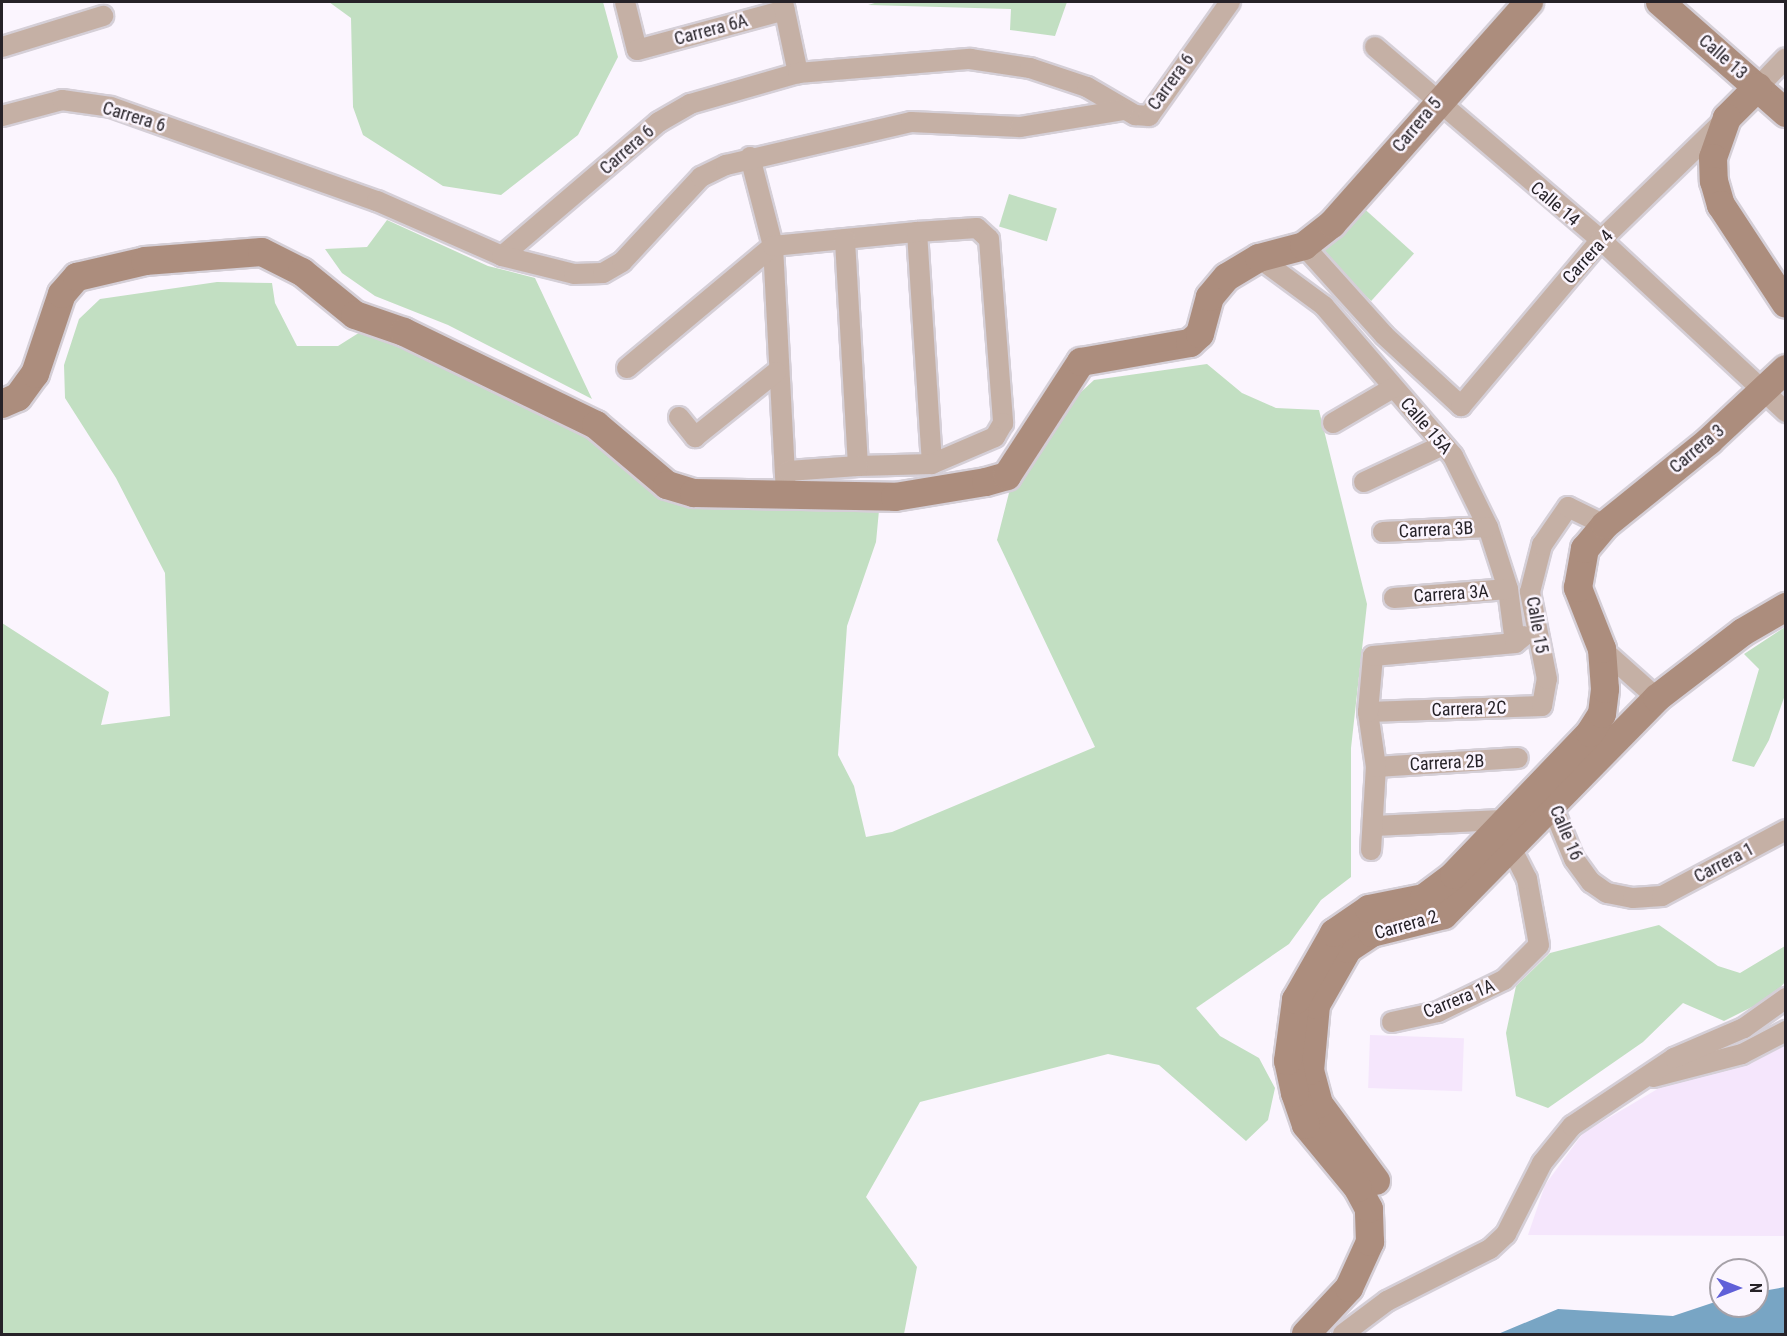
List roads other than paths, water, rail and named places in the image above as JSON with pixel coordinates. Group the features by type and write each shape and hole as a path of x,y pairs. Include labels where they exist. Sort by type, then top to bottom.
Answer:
{"street":[{"name":"Carrera 6A","path":"625,2 637,50 784,6"},
{"name":"Carrera 6","path":"2,116 62,100 111,107 367,197 502,256 659,122 690,104 798,73 970,59 1030,69 1087,87 1124,110 1149,116 1160,105 1230,2"},
{"name":"Carrera 5","path":"1304,246 1332,224 1437,101 1529,2"},
{"name":"Calle 13","path":"1660,2 1785,113"},
{"path":"784,6 798,73"},
{"path":"2,47 103,16"},
{"name":"Calle 14","path":"1375,47 1601,240 1764,389 1785,412"},
{"name":"Carrera 4","path":"1304,246 1384,335 1461,406 1601,240 1727,118 1785,58"},
{"path":"502,256 574,274 603,273 622,262 701,177 750,158 911,122 1020,127 1124,110"},
{"name":"Carrera 4","path":"1727,118 1713,158 1721,205 1785,304"},
{"path":"750,158 773,246 776,372 787,482"},
{"path":"2,404 18,397 35,374 62,294 77,277 145,261 262,252 302,272 355,315 404,332 596,425 667,485 694,493 787,482 858,466 932,464 995,437 1003,423 989,239 977,228 773,246 627,368"},
{"path":"917,232 932,464"},
{"path":"845,239 858,466"},
{"path":"787,482 895,497 949,491 1007,476 1081,362 1190,343 1200,334 1210,297 1227,277 1259,258 1304,246"},
{"name":"Calle 15A","path":"1259,258 1324,306 1468,480 1488,527 1508,589 1515,643"},
{"name":"Carrera 3","path":"1605,525 1709,441 1785,369"},
{"path":"679,417 695,437 776,372"},
{"path":"1333,423 1393,388"},
{"path":"1364,482 1441,446"},
{"name":"Calle 15","path":"1548,679 1530,592 1542,545 1568,507 1605,525"},
{"path":"1605,525 1585,549 1578,588 1602,649 1657,698"},
{"name":"Carrera 3B","path":"1383,532 1488,527"},
{"name":"Carrera 3A","path":"1394,598 1508,589"},
{"name":"Carrera 2","path":"1306,1335 1349,1288 1371,1242 1365,1202 1306,1125 1295,1094 1288,1061 1296,1000 1334,933 1369,909 1424,898 1454,875 1502,820 1546,793 1657,698 1743,632 1785,607"},
{"path":"1371,850 1376,767 1368,712 1373,656 1381,653 1515,643 1535,622"},
{"name":"Carrera 2","path":"1327,1335 1374,1285 1389,1230 1386,1202 1375,1177 1319,1104 1310,1071 1316,1005 1348,949 1372,933 1444,915 1511,848 1546,793 1602,714 1602,649"},
{"name":"Carrera 2C","path":"1368,712 1542,706 1548,679"},
{"name":"Carrera 2B","path":"1376,767 1518,758"},
{"name":"Calle 16","path":"1546,793 1574,859 1591,882 1616,895 1662,896"},
{"path":"1374,826 1502,820"},
{"name":"Carrera 1","path":"1662,896 1785,830"},
{"name":"Carrera 1A","path":"1392,1022 1438,1012 1504,981 1533,952 1541,936 1527,879 1511,848"},
{"path":"1343,1335 1387,1301 1491,1250 1506,1234 1542,1163 1572,1126 1650,1077 1674,1058 1744,1028 1785,998"},
{"path":"1650,1077 1742,1054 1785,1031"}],"water":[{"path":"1785,1287 1785,1334 1498,1334 1558,1309 1673,1316 1709,1304 1709,1318 1769,1318 1769,1290"}]}
